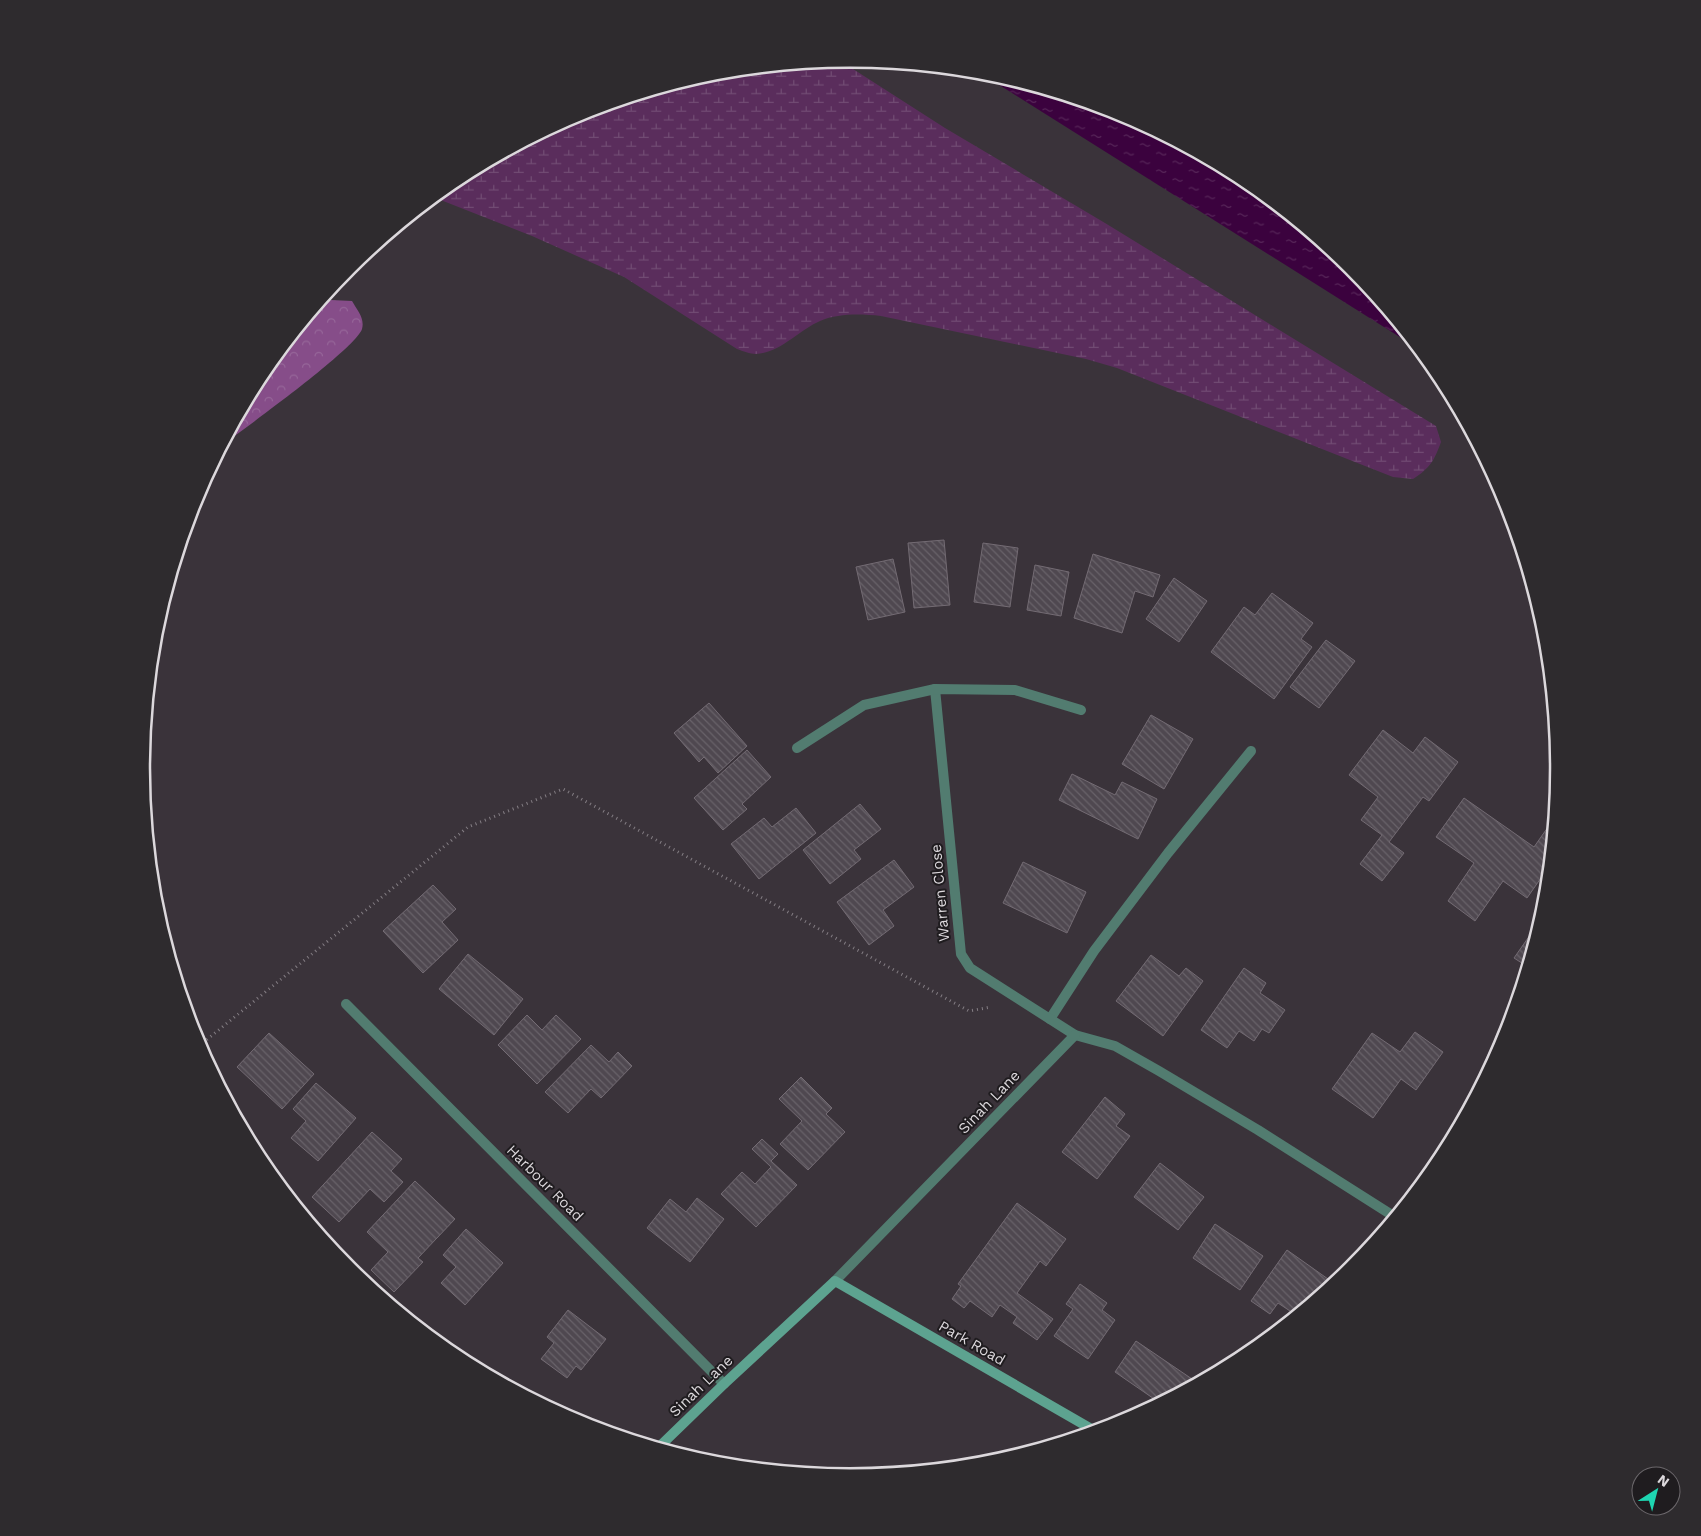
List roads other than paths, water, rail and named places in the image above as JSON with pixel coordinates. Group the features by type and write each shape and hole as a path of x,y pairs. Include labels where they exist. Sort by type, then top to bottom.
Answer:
{"street":[{"path":"797,748 864,705 935,689 1015,690 1081,710"},
{"name":"Warren Close","path":"935,689 960,954 970,968 1075,1035"},
{"path":"1050,1019 1094,951 1168,854 1251,751"},
{"name":"Harbour Road","path":"346,1004 724,1384"},
{"path":"1075,1035 1115,1046 1258,1130 1390,1214"},
{"name":"Sinah Lane","path":"663,1443 835,1281 1075,1035"},
{"name":"Park Road","path":"835,1281 1087,1427"}],"water":[{"path":"996,83 1032,91 1119,121 1201,161 1277,212 1312,241 1377,306 1404,340"}]}
